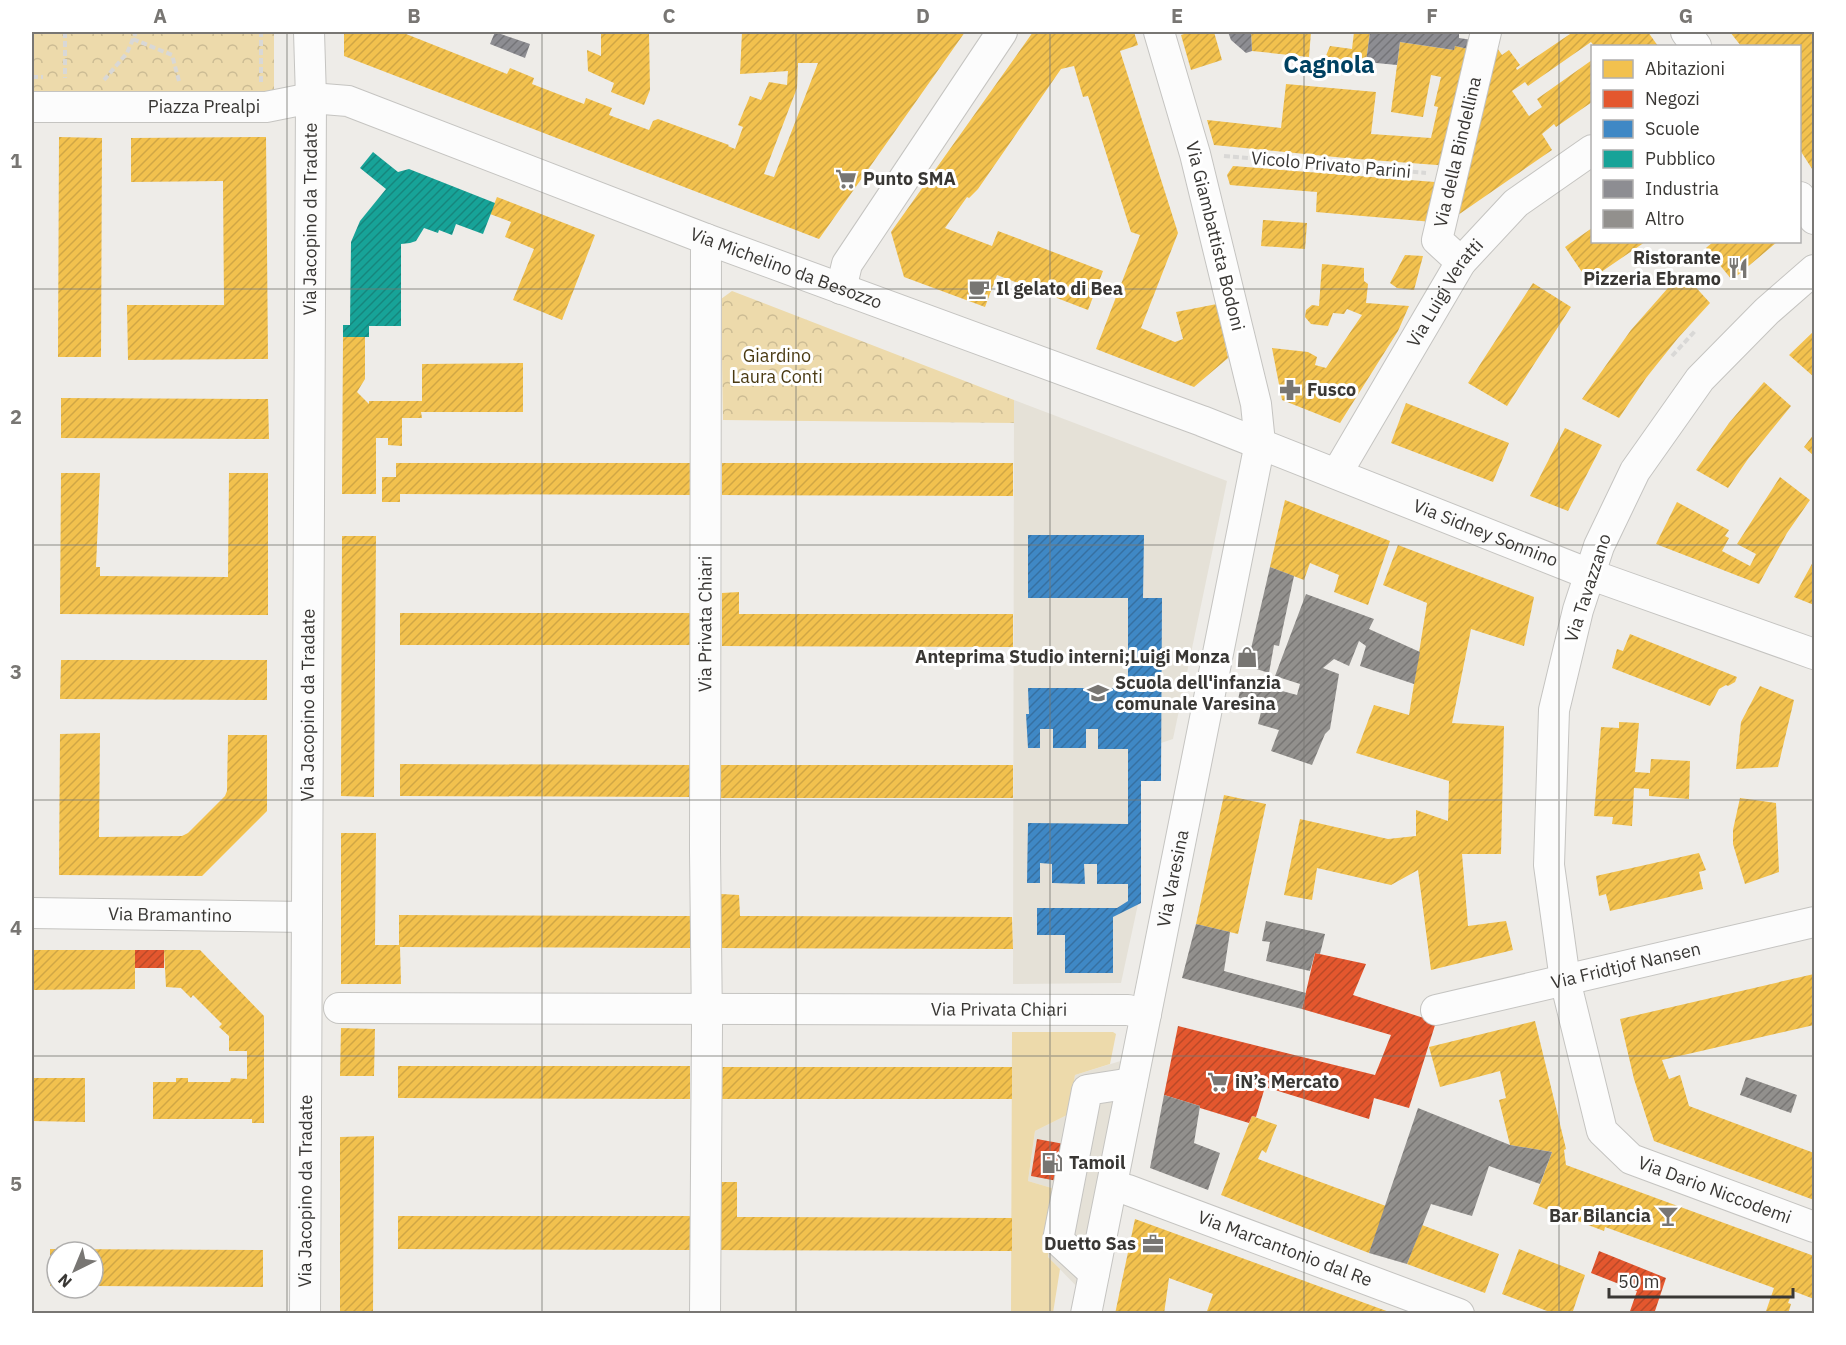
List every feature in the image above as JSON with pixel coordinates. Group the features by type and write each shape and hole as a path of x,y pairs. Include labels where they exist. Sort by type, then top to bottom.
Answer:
{"street":[{"path":"309,32 311,98"},
{"path":"841,289 847,264 1002,32"},
{"name":"Via Giambattista Bodoni","path":"1159,32 1195,154 1256,404 1260,443"},
{"name":"Via della Bindellina","path":"1461,262 1437,240 1486,32"},
{"path":"1686,32 1695,45"},
{"name":"Piazza Prealpi","path":"32,107 266,107 311,98"},
{"name":"Via Michelino da Besozzo","path":"311,98 348,101 706,239 1260,443"},
{"name":"Via Jacopino da Tradate","path":"305,1314 311,98"},
{"name":"Via Luigi Veratti","path":"1337,473 1461,262 1516,203 1591,151"},
{"path":"1801,198 1815,219"},
{"name":"Via Privata Chiari","path":"705,1314 706,239"},
{"name":"Via Tavazzano","path":"1565,980 1549,865 1554,710 1589,574 1599,546 1635,471 1700,379 1767,311 1815,270"},
{"name":"Via Sidney Sonnino","path":"1260,443 1589,574 1815,654"},
{"name":"Via Varesina","path":"1086,1314 1132,1083 1137,1012 1260,443"},
{"name":"Via Bramantino","path":"32,914 307,917"},
{"name":"Via Fridtjof Nansen","path":"1436,1010 1815,922"},
{"name":"Via Dario Niccodemi","path":"1565,980 1602,1131 1631,1159 1815,1227"},
{"name":"Via Privata Chiari","path":"339,1008 1137,1012"},
{"path":"1094,1273 1058,1240 1087,1090 1132,1083"},
{"name":"Via Marcantonio dal Re","path":"1112,1186 1459,1314"}],"path":[{"path":"65,32 65,78"},
{"path":"103,80 127,53 136,32"},
{"path":"261,32 261,82"},
{"path":"133,39 172,55 180,85"},
{"name":"Vicolo Privato Parini","path":"1215,155 1453,175"},
{"path":"1672,356 1696,330"}],"shaded area":[{"name":"Scuola dell'infanzia comunale Varesina","path":"1014,400 1227,481 1173,739 1161,743 1161,781 1141,781 1138,904 1121,983 1013,984"},
{"path":"1140,1055 1088,1298 1048,1257 1055,1189 1028,1181 1035,1131 1069,1114 1075,1075"}],"green space":[{"path":"32,32 274,32 274,94 32,93"},
{"name":"Giardino Laura Conti","path":"732,291 1014,400 1014,423 723,420 721,299"},
{"path":"1012,1032 1113,1032 1116,1034 1110,1064 1075,1075 1069,1114 1035,1131 1028,1181 1055,1189 1048,1257 1060,1269 1053,1313 1011,1314"}],"building: Abitazioni":[{"path":"344,32 401,32 507,74 510,68 534,78 532,84 584,104 586,98 612,108 609,115 649,130 653,121 658,119 735,149 743,127 738,125 750,96 761,100 769,82 787,85 788,71 740,74 742,32 965,32 819,239 344,56","holes":["798,63 818,63 774,177 764,174 797,88"]},
{"path":"601,32 649,32 650,90 644,105 611,92 614,83 588,71 587,50 601,56"},
{"path":"1033,32 1134,32 1138,45 1120,51 1178,233 1141,328 1175,342 1183,339 1176,312 1217,304 1228,358 1194,387 1096,349 1140,235 1131,232 1088,96 1083,97 1074,66 1061,69 978,189 969,198 967,197 945,228 992,246 998,231 1103,271 1088,310 997,275 985,307 904,277 891,232"},
{"path":"1190,32 1214,32 1222,60 1191,70 1181,35"},
{"path":"1251,32 1311,32 1309,57 1252,51"},
{"path":"1354,32 1370,32 1366,62 1325,58 1330,46 1352,49"},
{"path":"1573,32 1648,32 1657,45 1593,45 1591,42 1528,86 1525,82 1512,91 1529,116 1542,107 1537,99 1591,61 1591,103 1556,127 1554,124 1542,134 1552,150 1445,224 1491,39 1502,55 1509,50 1520,65 1516,68 1517,70"},
{"path":"1730,32 1814,32 1814,172 1801,152 1801,45 1740,45"},
{"path":"1400,42 1454,50 1455,46 1477,51 1450,166 1214,145 1207,120 1281,128 1286,84 1376,92 1371,134 1431,138 1438,107 1434,106 1441,77 1431,75 1423,117 1391,112"},
{"path":"59,137 102,138 101,357 58,357"},
{"path":"266,137 268,359 128,360 127,305 224,305 223,181 131,182 131,138"},
{"path":"1233,166 1435,182 1442,191 1433,222 1316,212 1317,192 1230,185 1227,175"},
{"path":"497,197 595,235 562,320 513,300 534,249 505,237 511,222 490,214"},
{"path":"1263,220 1307,223 1305,249 1261,246"},
{"path":"1591,229 1591,243 1644,243 1588,281 1565,247"},
{"path":"1712,243 1776,243 1732,280 1706,248"},
{"path":"1405,255 1423,256 1414,290 1397,288 1390,283"},
{"path":"1322,264 1364,268 1364,281 1368,284 1366,303 1409,306 1398,331 1340,423 1282,400 1272,348 1308,352 1317,357 1315,365 1326,368 1362,315 1347,309 1344,314 1333,313 1328,326 1311,324 1305,317 1306,310 1312,305 1319,306"},
{"path":"1682,272 1710,303 1646,378 1619,418 1582,399 1631,330"},
{"path":"1533,283 1571,307 1507,406 1468,383"},
{"path":"1814,331 1814,377 1789,355"},
{"path":"343,337 365,337 365,379 357,392 369,404 369,401 422,401 422,364 523,363 523,412 421,412 422,418 402,418 402,446 388,445 388,438 376,438 376,494 342,494"},
{"path":"1764,382 1791,406 1748,459 1728,488 1696,470 1729,423"},
{"path":"61,398 268,399 269,439 61,438"},
{"path":"1406,403 1509,443 1493,482 1391,443"},
{"path":"1565,428 1602,445 1568,511 1530,496"},
{"path":"1814,434 1814,456 1804,447"},
{"path":"396,463 692,463 692,495 400,494 400,502 382,502 382,477 396,477"},
{"path":"722,463 1013,463 1013,496 722,495"},
{"path":"61,473 100,473 96,567 100,567 100,576 228,577 229,473 268,473 268,615 60,614"},
{"path":"1780,477 1810,500 1787,533 1759,584 1656,544 1677,502 1729,530 1725,536 1729,538 1722,551 1750,566 1756,554 1737,544"},
{"path":"1285,500 1390,541 1368,605 1334,592 1339,575 1310,563 1304,580 1270,567"},
{"path":"342,536 376,536 374,797 341,796"},
{"path":"1398,545 1534,597 1524,646 1471,629 1452,723 1504,726 1501,854 1462,854 1468,926 1506,921 1513,950 1431,970 1418,870 1391,885 1317,868 1312,900 1284,895 1300,819 1388,839 1416,836 1416,810 1448,821 1449,781 1356,753 1374,705 1409,715 1427,603 1383,585"},
{"path":"1814,560 1814,605 1794,597"},
{"path":"739,592 739,614 1013,614 1013,647 722,646 722,593"},
{"path":"400,613 691,613 691,645 400,645"},
{"path":"1630,634 1737,677 1735,682 1719,689 1710,706 1612,668 1617,649 1623,651"},
{"path":"61,660 267,660 267,700 60,699"},
{"path":"1760,686 1794,700 1778,767 1736,769 1741,722"},
{"path":"1619,722 1639,723 1635,772 1650,773 1651,759 1690,761 1689,799 1649,796 1649,789 1634,788 1632,826 1612,824 1613,817 1594,816 1601,727 1619,728"},
{"path":"100,733 99,837 182,836 188,833 225,796 228,735 267,735 267,811 202,876 59,875 60,734"},
{"path":"400,764 691,765 691,797 400,796"},
{"path":"721,765 1013,765 1013,798 721,798"},
{"path":"1224,795 1266,804 1238,934 1196,924"},
{"path":"1740,798 1776,803 1779,872 1745,884 1733,844 1733,830"},
{"path":"341,833 376,833 375,945 399,945 399,915 691,916 690,948 400,947 401,984 341,984"},
{"path":"1699,853 1706,870 1699,872 1703,889 1610,911 1606,894 1599,896 1596,876"},
{"path":"721,894 739,895 740,916 1012,917 1013,949 721,948"},
{"path":"32,950 135,950 135,989 32,990"},
{"path":"164,950 200,950 264,1016 264,1123 252,1123 252,1119 153,1119 153,1082 176,1082 176,1078 188,1078 188,1082 230,1082 231,1078 247,1079 247,1051 229,1051 229,1036 219,1027 222,1024 193,995 191,998 181,988 166,987"},
{"path":"1814,974 1814,1025 1662,1060 1669,1079 1680,1075 1689,1106 1814,1153 1814,1200 1654,1141 1634,1079 1620,1019"},
{"path":"1535,1021 1566,1149 1564,1150 1566,1165 1814,1256 1814,1299 1793,1291 1788,1303 1791,1304 1788,1314 1765,1314 1774,1288 1605,1227 1604,1231 1533,1204 1552,1152 1510,1145 1499,1100 1506,1098 1500,1071 1440,1087 1429,1047"},
{"path":"341,1028 375,1029 374,1076 340,1076"},
{"path":"398,1066 690,1066 690,1099 398,1098"},
{"path":"720,1067 1012,1067 1012,1099 720,1099"},
{"path":"32,1078 85,1078 85,1122 32,1121"},
{"path":"1252,1116 1277,1125 1266,1153 1262,1150 1258,1159 1386,1206 1369,1253 1221,1195"},
{"path":"374,1136 373,1314 340,1314 340,1137"},
{"path":"720,1182 737,1182 737,1217 1012,1218 1012,1251 720,1250"},
{"path":"398,1216 690,1216 690,1250 398,1249"},
{"path":"1135,1219 1392,1314 1206,1314 1213,1294 1169,1278 1164,1314 1115,1314"},
{"path":"1422,1225 1499,1254 1485,1293 1407,1264"},
{"path":"105,1249 263,1250 263,1287 105,1286"},
{"path":"1519,1249 1585,1275 1572,1314 1555,1314 1502,1294"}],"building: Negozi":[{"path":"135,950 164,950 164,968 135,968"},
{"path":"1315,953 1366,964 1353,995 1436,1022 1409,1108 1374,1098 1369,1119 1265,1087 1256,1117 1252,1116 1249,1123 1164,1095 1178,1026 1375,1075 1391,1035 1302,1009"},
{"path":"1037,1139 1075,1146 1068,1183 1031,1176"},
{"path":"1599,1251 1666,1278 1654,1314 1629,1314 1637,1291 1591,1273"}],"building: Scuole":[{"path":"1028,535 1144,535 1143,598 1162,598 1161,781 1141,781 1141,903 1113,917 1113,973 1065,973 1065,935 1037,935 1037,908 1117,908 1128,901 1128,884 1097,884 1097,864 1084,864 1085,884 1052,883 1052,864 1040,863 1040,883 1027,883 1028,823 1128,824 1128,749 1098,749 1098,729 1086,729 1086,748 1053,748 1053,729 1040,729 1040,748 1028,748 1026,714 1029,714 1028,688 1128,688 1128,598 1028,598"}],"building: Pubblico":[{"path":"373,152 398,172 409,169 495,203 483,234 456,224 452,235 424,228 416,241 401,244 401,326 369,326 369,337 343,337 343,325 350,325 351,242 360,221 386,189 360,168"}],"building: Industria":[{"path":"495,32 530,44 525,58 490,44"},
{"path":"1228,32 1251,32 1252,51 1246,53 1231,40"},
{"path":"1370,32 1445,32 1459,34 1459,38 1479,41 1477,51 1455,46 1454,50 1400,42 1397,65 1366,62"}],"building: Altro":[{"path":"1270,567 1294,576 1279,646 1274,645 1269,673 1247,666"},
{"path":"1306,594 1374,619 1369,629 1420,652 1414,684 1360,666 1366,646 1359,641 1349,666 1334,659 1323,668 1339,674 1330,729 1325,734 1312,765 1271,751 1279,730 1258,724 1261,712 1237,705 1242,680 1297,695 1300,684 1275,676"},
{"path":"1266,921 1325,934 1320,954 1315,953 1310,971 1266,961 1270,942 1262,941"},
{"path":"1196,924 1230,932 1224,971 1306,993 1302,1009 1182,978"},
{"path":"1746,1077 1797,1095 1791,1113 1740,1095"},
{"path":"1164,1095 1200,1106 1194,1143 1220,1153 1208,1190 1150,1168"},
{"path":"1418,1108 1510,1145 1552,1152 1540,1184 1489,1166 1472,1216 1431,1204 1407,1264 1369,1253"}],"place":[{"name":"Punto SMA","path":"846,179"},
{"name":"Ristorante Pizzeria Ebramo","path":"1738,268"},
{"name":"Il gelato di Bea","path":"979,289"},
{"name":"Fusco","path":"1290,390"},
{"name":"Anteprima Studio interni;Luigi Monza","path":"1247,657"},
{"name":"Scuola dell'infanzia comunale Varesina","path":"1098,693"},
{"name":"iN’s Mercato","path":"1218,1082"},
{"name":"Tamoil","path":"1052,1163"},
{"name":"Bar Bilancia","path":"1668,1216"},
{"name":"Duetto Sas","path":"1153,1244"}],"district":[{"name":"Cagnola","path":"1329,65"}]}
